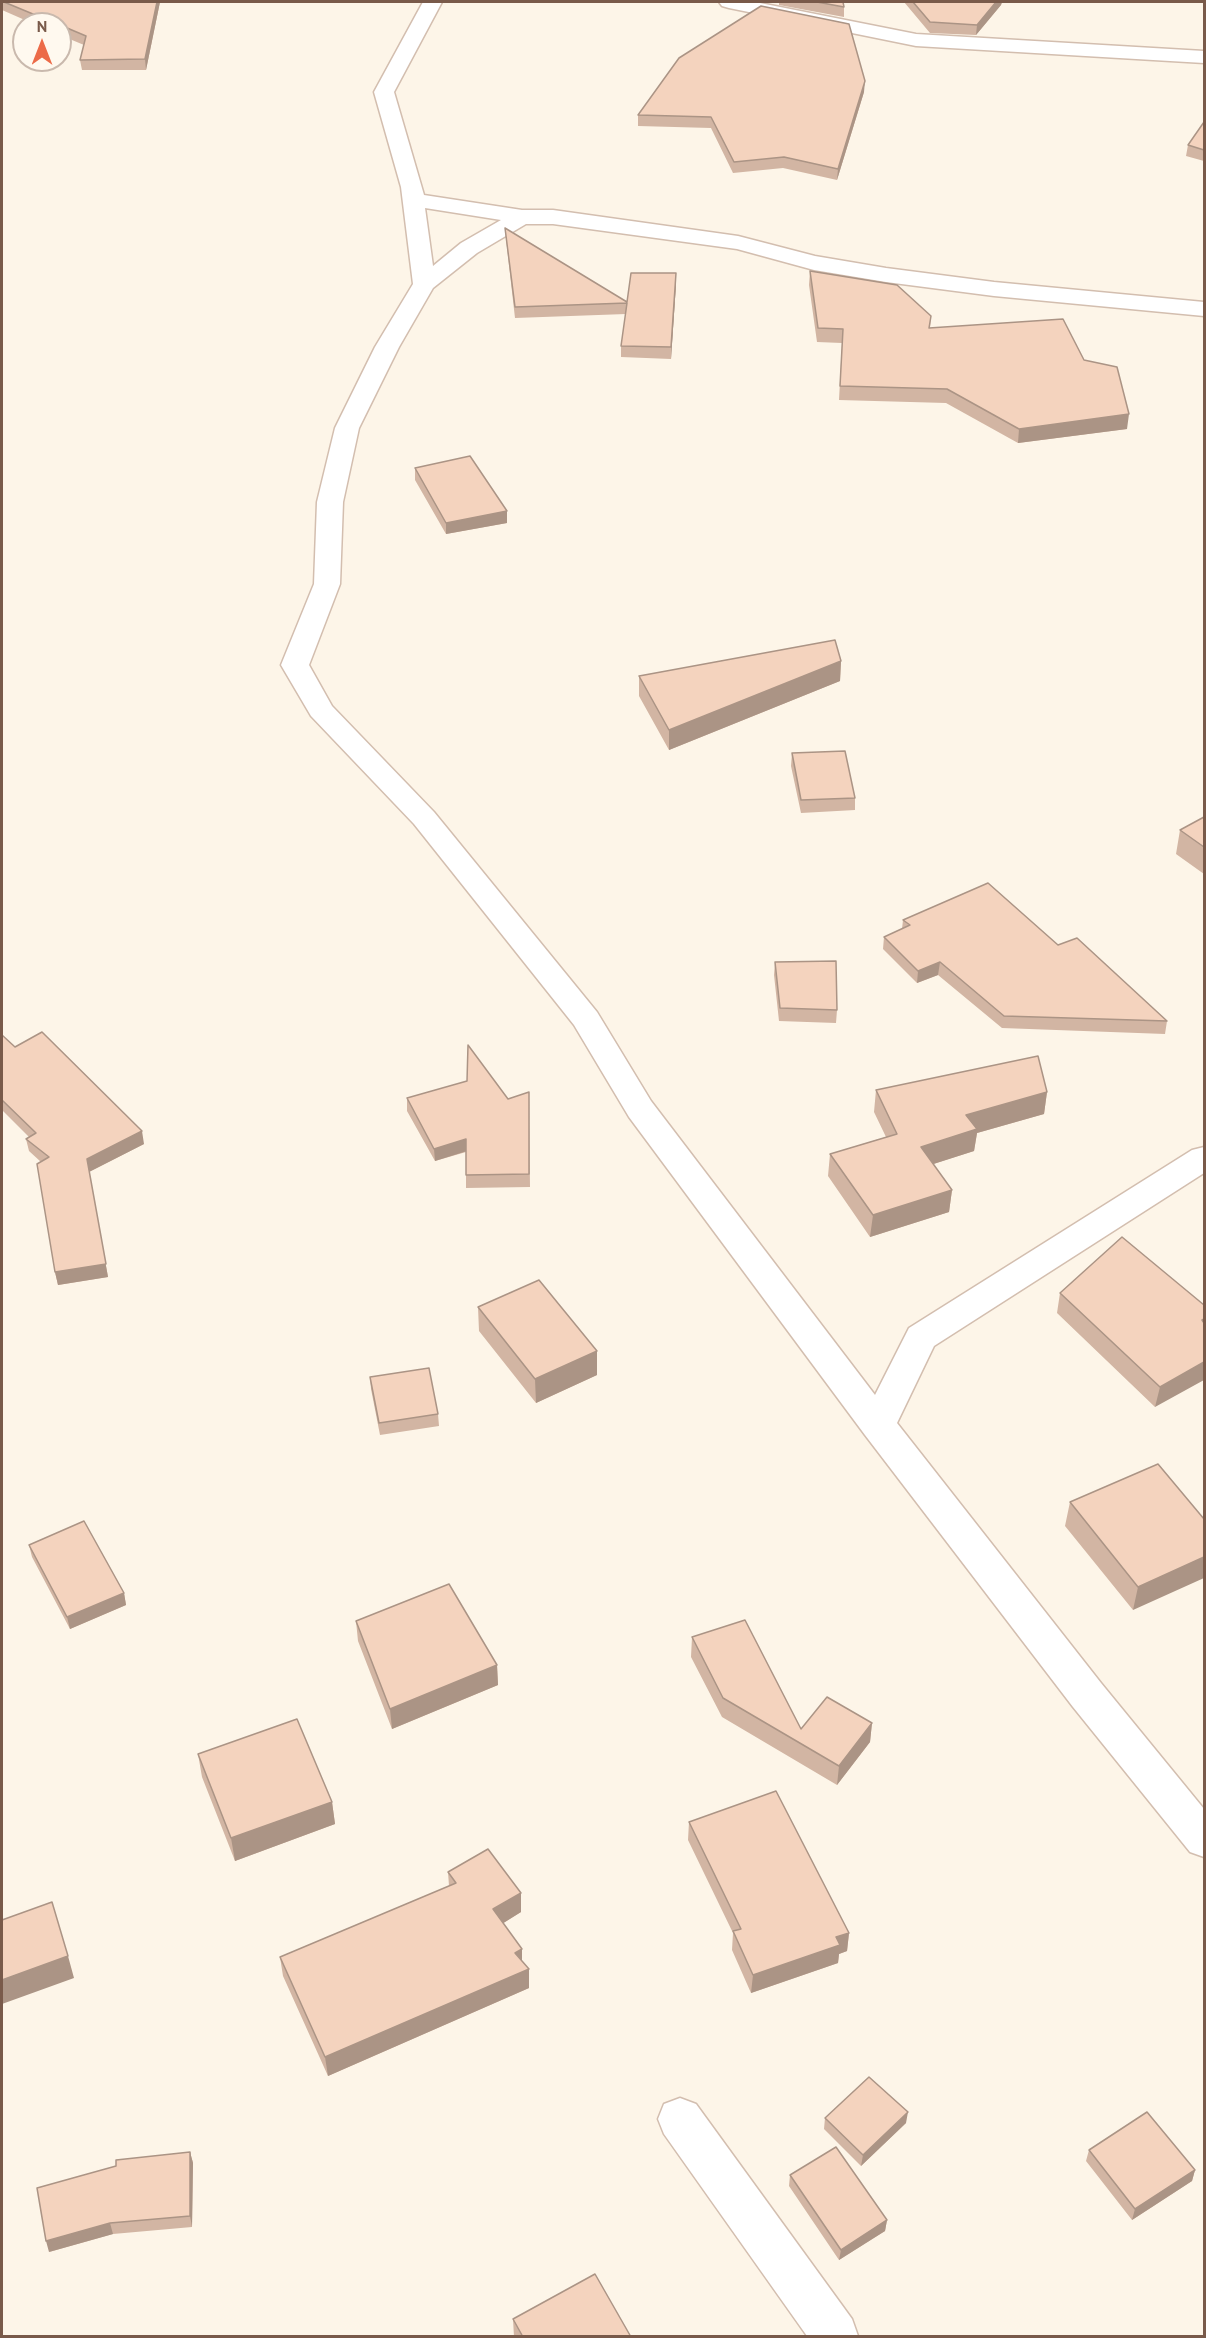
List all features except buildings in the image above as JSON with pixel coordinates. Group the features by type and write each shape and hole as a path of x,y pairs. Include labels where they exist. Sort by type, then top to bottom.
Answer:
{"street":[{"path":"424,284 414,200 384,92 432,2"},
{"path":"729,2 916,40 1204,57"},
{"path":"414,200 522,217 553,218 738,243 814,263 886,275 994,289 1204,309"},
{"path":"522,217 469,248 424,284 387,347 347,428 330,502 327,584 295,665 321,710 424,818 586,1019 640,1109 878,1425 1087,1695 1204,1839"},
{"path":"878,1425 921,1337 1204,1158"},
{"path":"680,2119 835,2337"}]}
